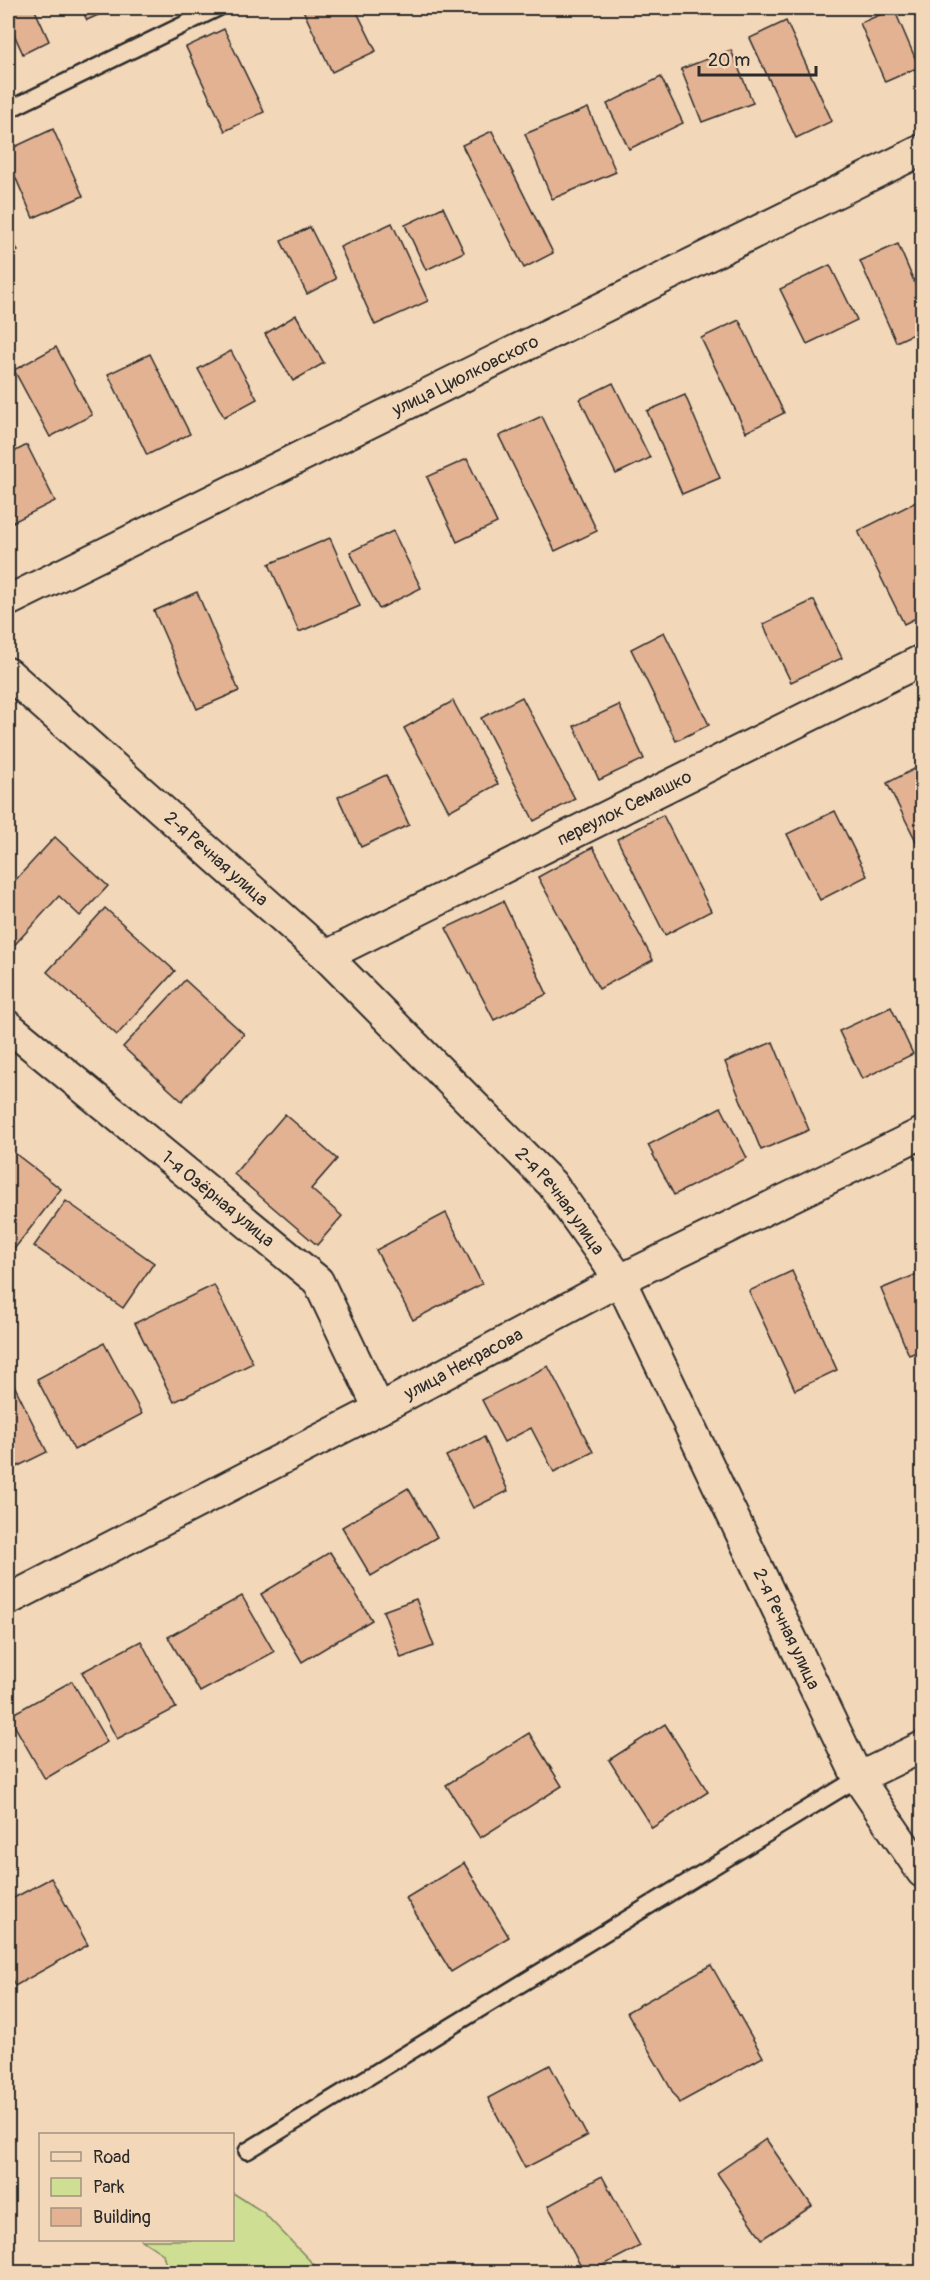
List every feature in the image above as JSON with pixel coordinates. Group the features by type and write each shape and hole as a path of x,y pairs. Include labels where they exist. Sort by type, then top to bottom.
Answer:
{"street":[{"name":"улица Циолковского","path":"8,601 922,150"},
{"name":"переулок Семашко","path":"326,956 922,660"},
{"name":"2-я Речная улица","path":"8,673 326,956 552,1184 620,1280 858,1778 922,1872"},
{"name":"1-я Озёрная улица","path":"8,1026 318,1281 379,1409"},
{"name":"улица Некрасова","path":"8,1600 379,1409 620,1280 922,1133"},
{"path":"858,1778 922,1747"}],"lane":[{"path":"8,110 218,8"},
{"path":"247,2151 858,1778"}],"green space":[{"path":"234,2194 263,2212 319,2272 168,2272 163,2254 144,2241 234,2241"}],"building":[{"path":"8,8 34,8 49,41 23,54 8,21"},
{"path":"81,8 114,8 87,20"},
{"path":"302,8 355,8 376,51 332,72"},
{"path":"912,8 922,8 922,33"},
{"path":"894,9 919,67 885,82 860,23"},
{"path":"786,21 832,121 796,138 750,38"},
{"path":"224,29 264,112 225,131 186,47"},
{"path":"731,50 753,103 702,122 681,69"},
{"path":"661,77 683,123 629,149 607,104"},
{"path":"588,108 616,172 552,199 525,134"},
{"path":"53,129 83,196 33,218 8,160 8,150"},
{"path":"492,131 553,253 524,268 462,145"},
{"path":"443,207 464,252 426,270 405,225"},
{"path":"392,223 428,301 375,325 340,247"},
{"path":"310,227 336,279 307,294 281,241"},
{"path":"8,231 18,251 8,256"},
{"path":"898,244 922,300 922,330 896,342 860,261"},
{"path":"830,265 857,320 807,344 780,289"},
{"path":"296,315 324,363 293,381 265,334"},
{"path":"739,320 784,413 746,432 701,338"},
{"path":"56,347 92,415 50,437 14,370"},
{"path":"231,351 257,399 224,417 198,369"},
{"path":"150,354 190,434 147,455 108,374"},
{"path":"613,383 650,458 616,474 580,399"},
{"path":"685,395 720,478 682,494 647,411"},
{"path":"542,416 597,531 555,551 499,436"},
{"path":"27,445 55,501 11,523 8,515 8,455"},
{"path":"467,459 497,523 457,542 427,477"},
{"path":"922,499 922,615 904,624 858,531"},
{"path":"393,531 421,588 379,609 350,552"},
{"path":"330,538 360,606 299,632 269,564"},
{"path":"197,592 239,691 197,709 154,611"},
{"path":"814,600 842,658 791,682 763,624"},
{"path":"664,632 709,725 676,741 631,649"},
{"path":"522,697 575,799 534,821 481,718"},
{"path":"453,701 498,784 449,811 404,728"},
{"path":"619,705 644,759 599,780 574,726"},
{"path":"922,765 922,853 887,783"},
{"path":"386,775 409,825 361,847 338,797"},
{"path":"835,811 867,876 820,900 787,834"},
{"path":"663,815 711,911 665,935 617,839"},
{"path":"55,837 108,886 80,916 59,896 8,952 8,888"},
{"path":"593,847 653,960 599,989 538,877"},
{"path":"503,901 547,994 494,1020 446,928"},
{"path":"105,908 175,971 117,1035 47,972"},
{"path":"185,980 244,1034 182,1101 123,1047"},
{"path":"891,1007 913,1054 862,1079 839,1031"},
{"path":"773,1042 809,1130 761,1150 725,1062"},
{"path":"721,1107 747,1158 674,1195 648,1145"},
{"path":"285,1114 337,1159 311,1189 342,1216 317,1245 234,1174"},
{"path":"8,1148 61,1189 11,1253 8,1250"},
{"path":"66,1201 154,1263 123,1308 34,1246"},
{"path":"446,1213 482,1284 413,1320 376,1250"},
{"path":"792,1271 837,1370 795,1390 749,1291"},
{"path":"922,1272 922,1350 909,1355 881,1289"},
{"path":"214,1285 253,1363 174,1402 135,1323"},
{"path":"104,1343 142,1414 74,1450 37,1379"},
{"path":"548,1366 593,1452 554,1472 531,1428 504,1442 482,1400"},
{"path":"14,1385 47,1452 8,1471 8,1388"},
{"path":"484,1437 508,1491 473,1508 446,1456"},
{"path":"408,1488 437,1537 371,1576 342,1527"},
{"path":"330,1552 372,1620 302,1662 261,1594"},
{"path":"242,1596 274,1652 200,1692 168,1637"},
{"path":"416,1599 434,1646 401,1658 383,1611"},
{"path":"141,1641 176,1708 117,1739 82,1672"},
{"path":"72,1681 107,1742 45,1779 9,1716"},
{"path":"665,1724 708,1792 652,1828 609,1760"},
{"path":"529,1733 562,1786 480,1838 446,1785"},
{"path":"464,1863 509,1937 451,1972 406,1898"},
{"path":"51,1878 88,1945 15,1986 8,1971 8,1901"},
{"path":"711,1965 763,2057 679,2103 627,2012"},
{"path":"550,2065 587,2136 525,2168 488,2098"},
{"path":"766,2139 812,2206 762,2239 717,2173"},
{"path":"602,2176 640,2246 590,2272 584,2272 548,2206"}]}
